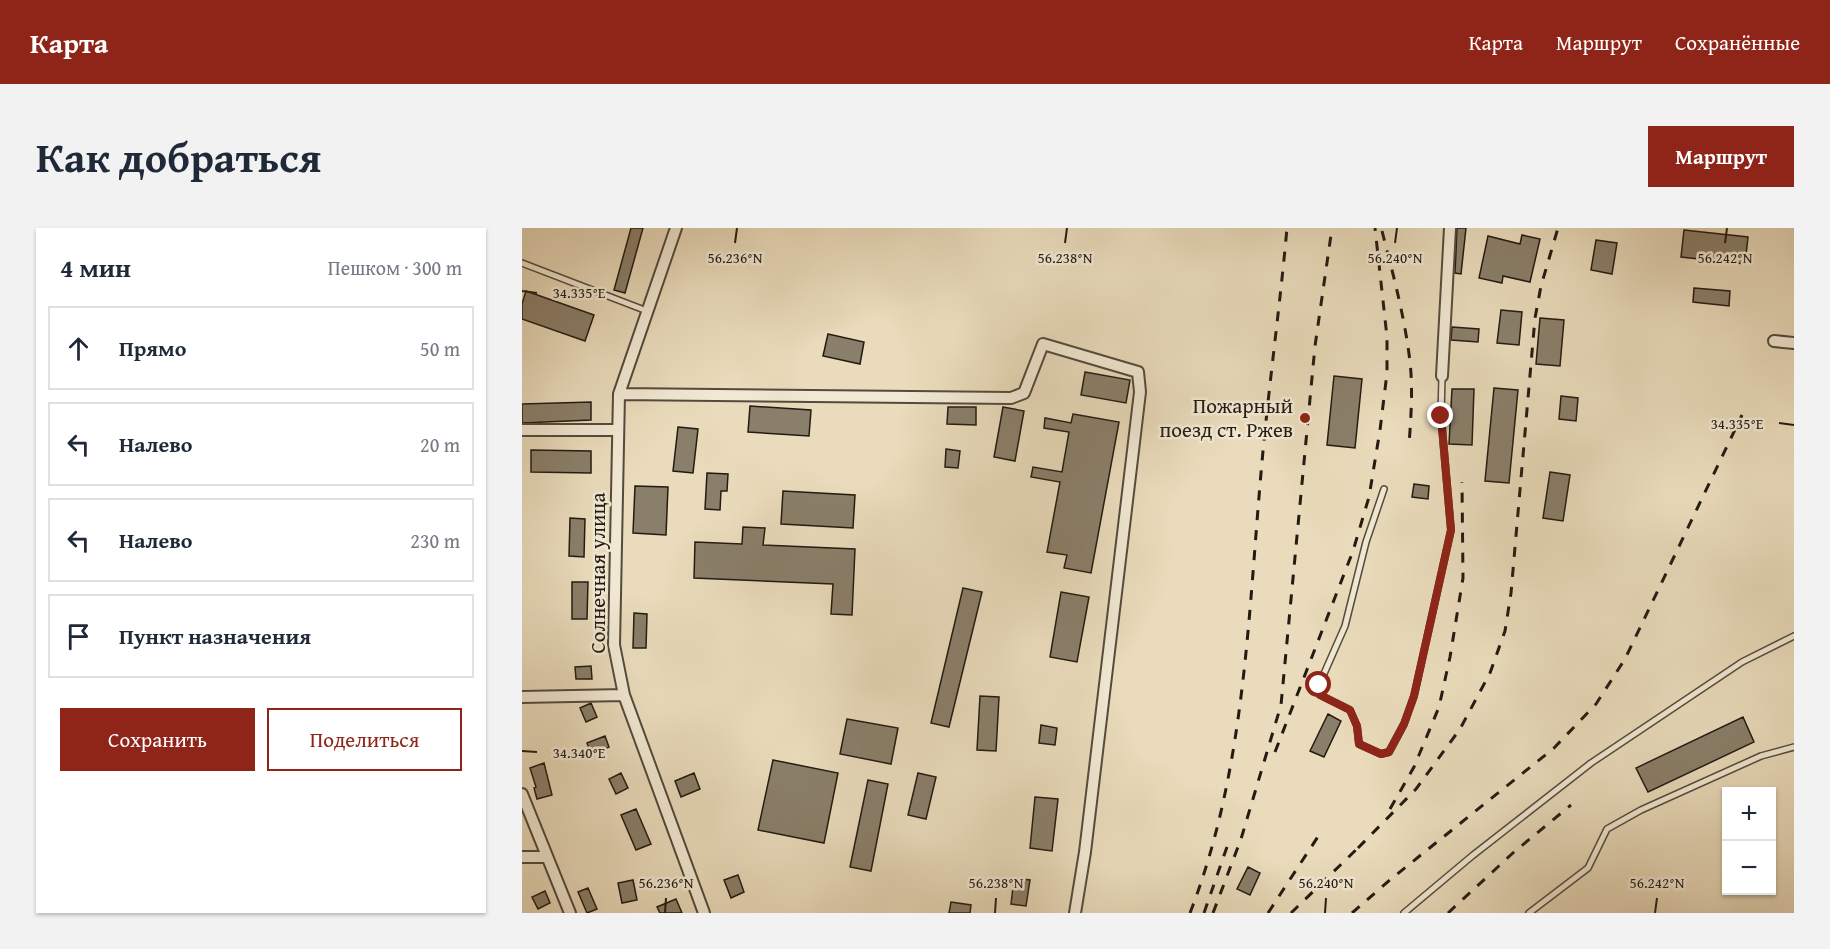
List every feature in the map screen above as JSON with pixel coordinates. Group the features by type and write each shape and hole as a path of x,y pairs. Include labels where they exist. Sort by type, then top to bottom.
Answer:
{"street":[{"name":"Солнечная улица","path":"675,228 619,394 614,645 624,695 704,913"},
{"path":"1442,376 1450,228"},
{"path":"1774,341 1794,343"},
{"path":"619,394 1011,398 1023,393 1043,344 1138,372 1140,392 1086,840 1075,913"},
{"path":"522,430 618,430"},
{"path":"522,697 624,695"},
{"path":"522,794 570,913"},
{"path":"522,856 546,857"}],"lane":[{"path":"522,263 647,311"},
{"path":"1384,489 1366,542 1345,626 1319,685 1320,695 1350,710 1357,726 1359,744 1381,754 1389,752 1404,724 1414,696 1451,530 1441,416 1442,376"},
{"path":"1404,913 1472,856 1592,763 1742,662 1794,636"},
{"path":"1529,913 1588,868 1607,829 1641,810 1761,756 1794,747"}],"building":[{"path":"631,228 643,228 625,293 614,290"},
{"path":"1457,228 1466,228 1461,274 1455,273"},
{"path":"1684,230 1748,237 1745,264 1681,257"},
{"path":"1522,235 1540,239 1530,282 1503,276 1502,283 1479,278 1488,236 1520,244"},
{"path":"1596,240 1617,243 1612,274 1591,270"},
{"path":"1694,288 1730,291 1729,306 1693,302"},
{"path":"526,291 594,315 585,341 522,319 522,304"},
{"path":"1501,310 1522,312 1519,345 1497,343"},
{"path":"1540,318 1564,320 1560,366 1536,364"},
{"path":"1452,327 1479,329 1478,342 1451,340"},
{"path":"828,334 864,342 860,364 823,356"},
{"path":"1085,372 1130,380 1126,403 1081,395"},
{"path":"1334,376 1362,379 1355,448 1327,445"},
{"path":"1494,388 1518,390 1509,483 1485,481"},
{"path":"1452,389 1474,389 1472,445 1449,444"},
{"path":"1561,396 1578,398 1576,421 1559,419"},
{"path":"591,402 591,420 522,423 522,404"},
{"path":"750,406 811,410 809,436 748,432"},
{"path":"948,407 976,407 976,425 947,424"},
{"path":"1003,407 1024,411 1015,461 994,457"},
{"path":"1073,414 1119,422 1091,573 1064,568 1067,555 1047,552 1060,482 1031,477 1033,467 1062,472 1069,432 1044,428 1045,418 1071,423"},
{"path":"678,427 698,429 693,473 673,471"},
{"path":"946,449 960,451 958,468 945,467"},
{"path":"531,450 591,451 591,473 531,472"},
{"path":"1550,472 1570,475 1563,521 1543,518"},
{"path":"707,473 728,474 727,491 721,491 720,510 705,509"},
{"path":"1414,484 1429,486 1428,499 1412,497"},
{"path":"635,486 668,487 666,535 633,533"},
{"path":"783,491 855,495 853,528 781,524"},
{"path":"570,518 585,519 584,557 569,556"},
{"path":"743,527 765,528 763,545 855,549 852,615 831,614 833,584 694,578 695,542 742,544"},
{"path":"572,582 588,582 587,619 572,619"},
{"path":"963,588 982,592 949,727 931,723"},
{"path":"1061,592 1089,597 1077,662 1050,657"},
{"path":"634,613 647,614 646,648 633,648"},
{"path":"591,666 592,679 576,679 575,667"},
{"path":"980,696 999,697 996,751 977,750"},
{"path":"591,703 597,717 586,722 580,708"},
{"path":"1328,714 1341,721 1324,757 1310,751"},
{"path":"1743,717 1754,742 1648,792 1636,768"},
{"path":"847,719 898,728 891,764 840,754"},
{"path":"1041,725 1057,728 1055,745 1039,743"},
{"path":"605,736 609,747 591,754 587,743"},
{"path":"773,760 838,773 824,843 758,830"},
{"path":"544,763 552,795 537,799 530,768"},
{"path":"621,773 628,788 616,794 609,779"},
{"path":"694,773 700,789 681,797 675,781"},
{"path":"918,773 936,777 926,819 908,815"},
{"path":"868,780 888,784 871,871 850,867"},
{"path":"1035,797 1058,799 1052,851 1030,848"},
{"path":"636,809 651,844 636,850 621,815"},
{"path":"1248,867 1260,873 1250,895 1237,889"},
{"path":"738,875 744,892 731,898 724,880"},
{"path":"1014,878 1030,880 1026,906 1011,904"},
{"path":"633,880 637,900 622,903 618,883"},
{"path":"588,888 597,909 587,913 578,892"},
{"path":"545,891 550,903 538,909 532,897"},
{"path":"676,899 682,913 660,913 657,907"},
{"path":"951,902 971,905 970,913 949,913"}],"railway":[{"path":"1190,913 1209,859 1223,803 1242,691 1265,433 1287,228"},
{"path":"1213,913 1241,839 1281,705 1315,346 1332,228"},
{"path":"1275,752 1353,551 1369,497 1387,373 1387,337 1375,228"},
{"path":"1358,848 1416,789 1460,729 1490,673 1505,631 1511,593 1535,318 1541,286 1558,228"},
{"path":"1382,231 1408,346 1412,393 1409,445"},
{"path":"1352,913 1554,748 1596,704 1625,659 1742,415"},
{"path":"1390,809 1414,767 1439,707 1463,578 1462,482"},
{"path":"1448,913 1514,852 1571,805"},
{"path":"1268,913 1321,832"},
{"path":"1204,913 1228,844"},
{"path":"1291,913 1362,844"}],"place":[{"name":"Пожарный поезд ст. Ржев","path":"1305,418"}],"route":[{"path":"1319,685 1320,695 1350,710 1357,726 1359,744 1381,754 1389,752 1404,724 1414,696 1451,530 1441,416"}]}
